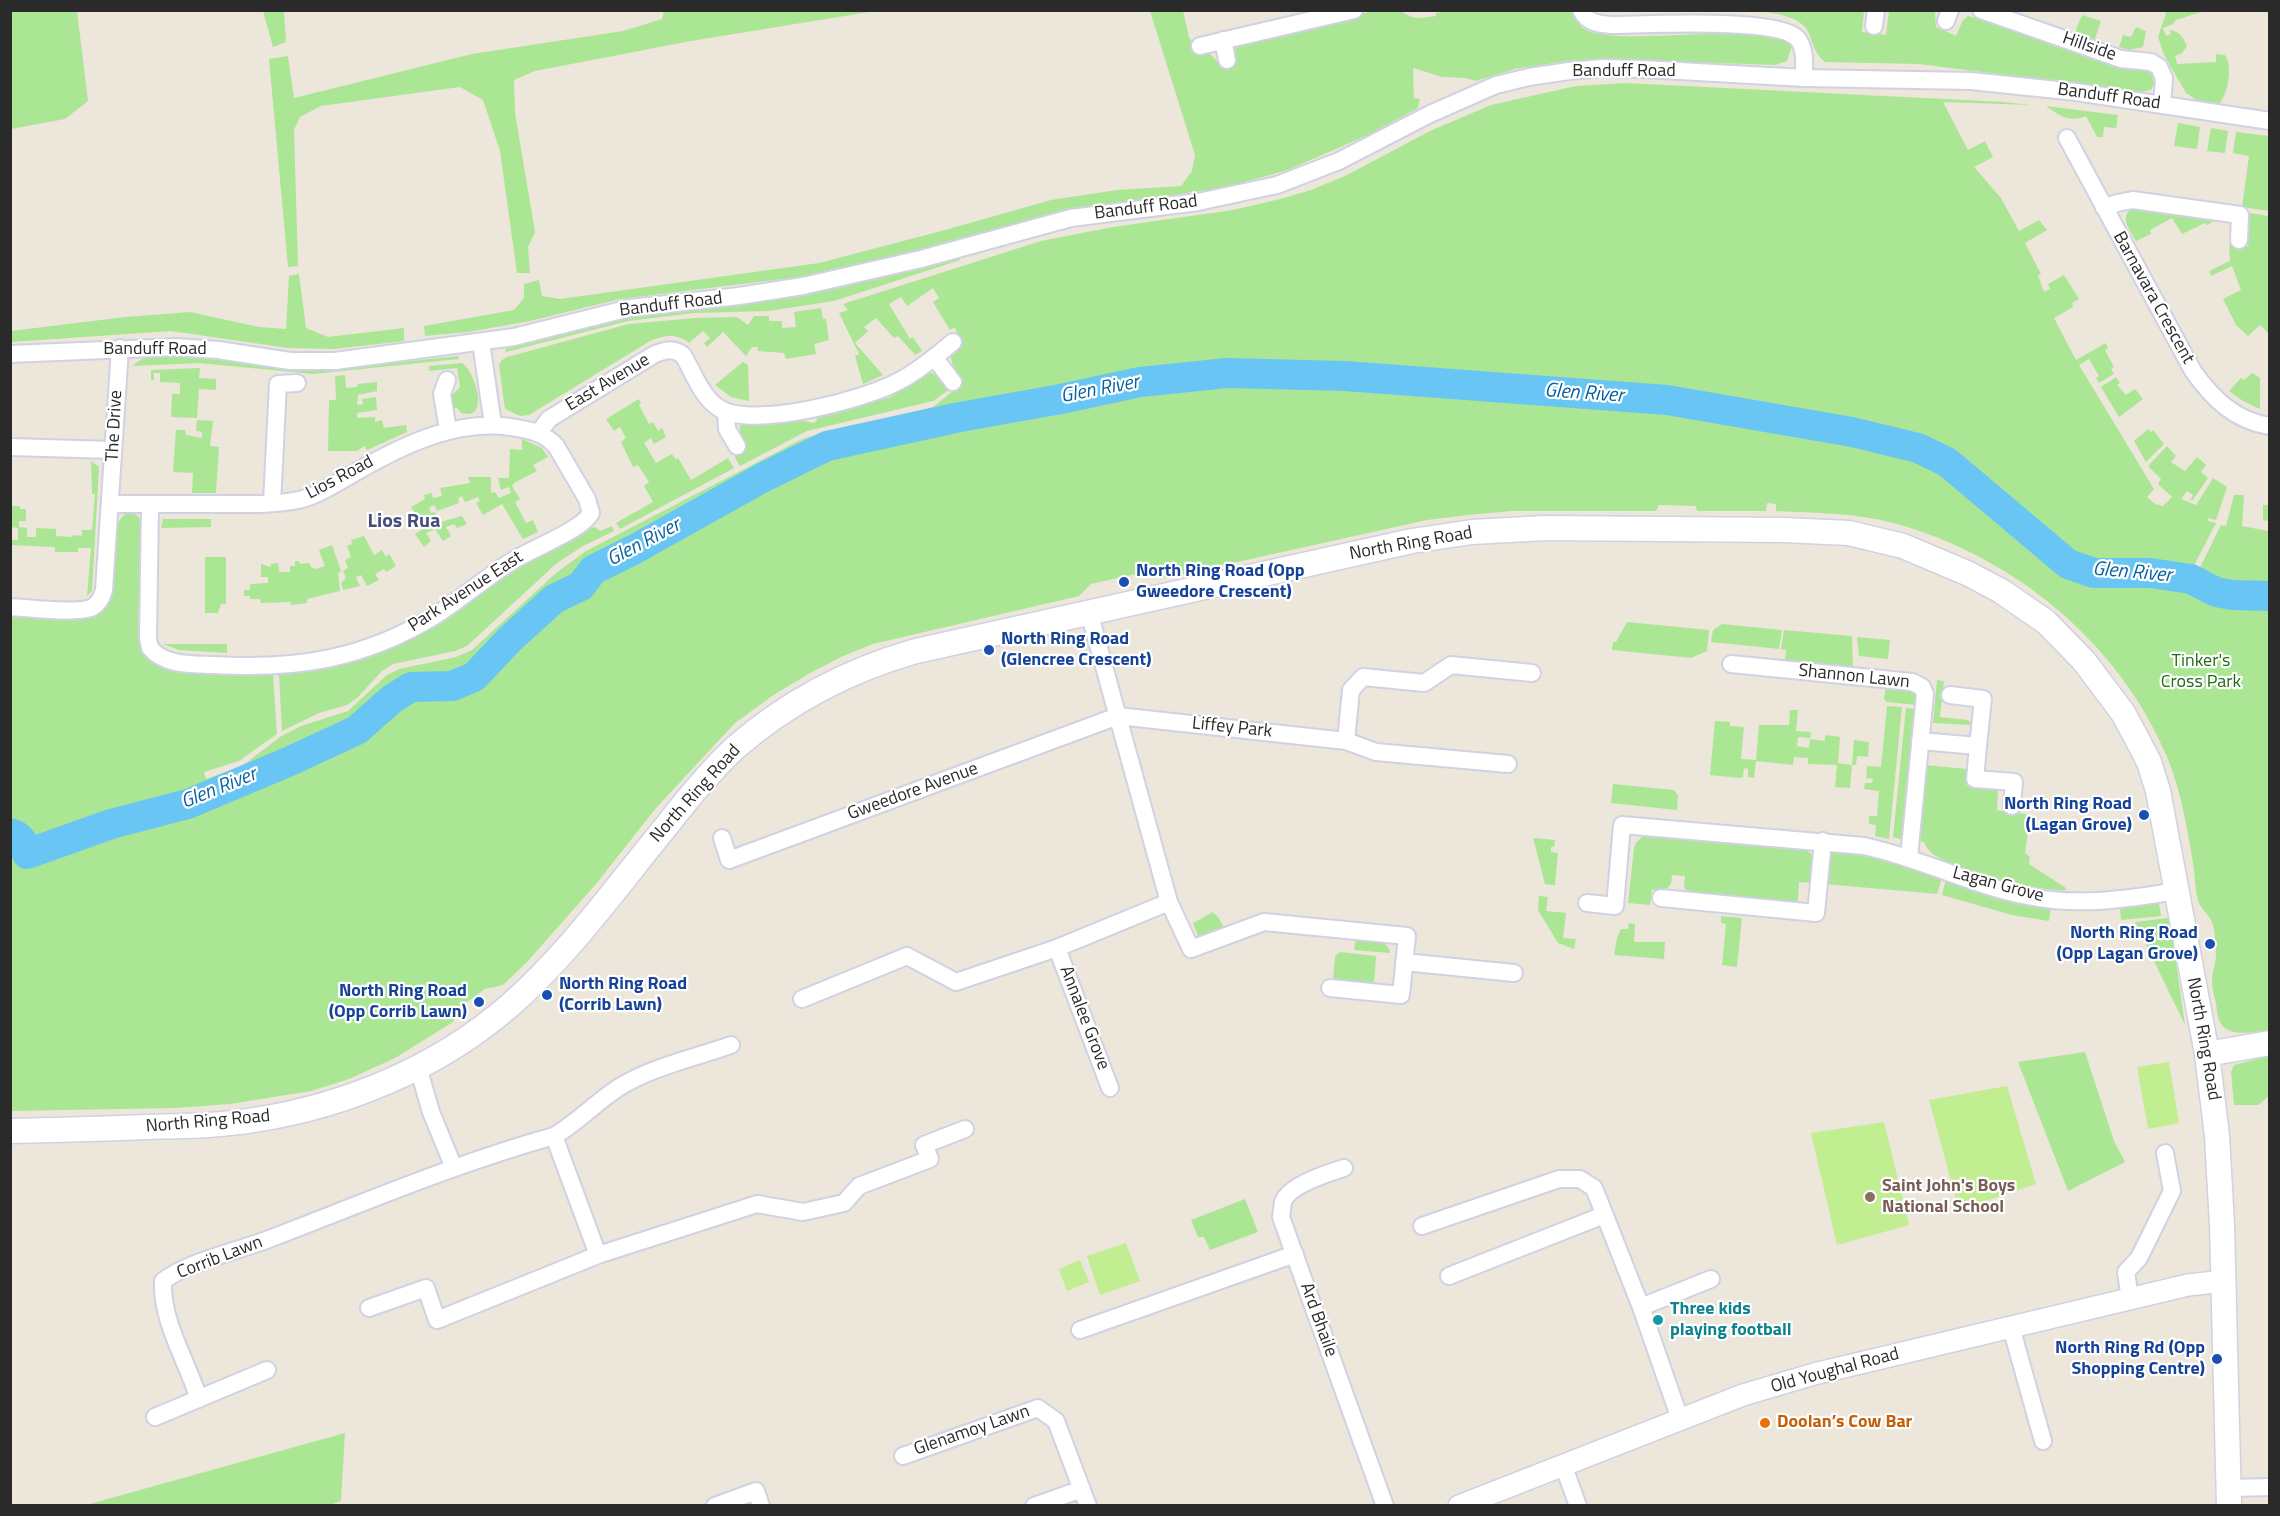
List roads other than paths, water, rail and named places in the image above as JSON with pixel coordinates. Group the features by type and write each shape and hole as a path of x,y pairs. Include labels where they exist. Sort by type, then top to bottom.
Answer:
{"main road":[{"name":"North Ring Road","path":"10,1131 189,1126 252,1120 325,1105 418,1067 458,1044 507,1008 537,979 713,770 735,748 780,712 831,682 882,660 1401,544 1472,532 1545,528 1773,530 1822,531 1874,538 1903,546 1937,560 2001,591 2046,622 2084,661 2123,713 2149,762 2163,812 2178,891 2207,1054 2217,1136 2224,1281 2229,1497"},
{"path":"2207,1054 2270,1043"}],"street":[{"path":"1200,46 1354,10"},
{"path":"1581,10 1583,15 1595,24 1603,25 1735,25 1788,31 1798,39 1803,49 1804,78"},
{"name":"Hillside","path":"1981,10 2121,58 2151,62 2159,67 2164,78 2162,105"},
{"path":"1223,40 1227,60"},
{"name":"Banduff Road","path":"10,354 120,348 196,348 291,361 323,362 514,337 630,308 739,296 803,286 947,253 1071,218 1198,202 1266,188 1339,161 1462,99 1496,85 1529,77 1602,68 1804,78 1971,81 2008,84 2270,121"},
{"name":"Barnavara Crescent","path":"2067,138 2172,336 2202,384 2239,416 2270,426"},
{"path":"2104,208 2117,202 2133,200 2240,215 2239,240"},
{"path":"481,342 493,425"},
{"path":"737,446 727,429 726,412 744,415 775,414 815,409 855,400 902,380 953,342"},
{"name":"The Drive","path":"10,608 78,610 97,604 104,590 120,348"},
{"name":"East Avenue","path":"539,432 549,419 665,350 677,351 683,355 709,400 726,412"},
{"path":"934,357 953,382"},
{"path":"447,380 442,394 448,430"},
{"path":"272,503 278,384 297,384"},
{"name":"Lios Road","path":"111,504 272,503 300,500 319,493 386,454 448,430 493,425 539,432"},
{"name":"Park Avenue East","path":"150,504 148,638 150,648 156,655 163,660 226,666 302,665 333,659 372,647 403,633 436,615 511,562 582,525 591,513 587,499 556,446 539,432"},
{"path":"10,447 113,450"},
{"path":"1089,612 1169,902 1191,948 1264,922 1407,936 1401,994 1330,988"},
{"name":"Shannon Lawn","path":"1731,664 1916,682 1922,687 1925,694 1909,857"},
{"path":"1346,741 1351,690 1363,677 1424,683 1451,665 1532,673"},
{"path":"1950,695 1983,699 1975,779 2014,782 2012,806"},
{"name":"Liffey Park","path":"1118,716 1346,741 1376,752 1508,764"},
{"name":"Gweedore Avenue","path":"722,838 729,860 1118,716"},
{"path":"1920,741 1978,746"},
{"name":"Lagan Grove","path":"1587,903 1615,906 1622,825 1864,846 1909,857 2025,896 2055,901 2106,902 2178,891"},
{"path":"1660,898 1816,913 1822,841"},
{"name":"Annalee Grove","path":"802,999 907,956 956,982 1057,948 1169,902"},
{"name":"Annalee Grove","path":"1057,948 1110,1088"},
{"path":"1404,962 1514,973"},
{"path":"418,1067 431,1112 454,1168 554,1136 618,1088 646,1074 731,1045"},
{"path":"369,1308 426,1288 437,1320 598,1255 757,1204 803,1212 844,1203 859,1186 930,1159 924,1145 965,1129"},
{"path":"554,1136 598,1255"},
{"path":"2130,1299 2126,1272 2139,1258 2172,1191 2164,1153"},
{"name":"Corrib Lawn","path":"199,1399 162,1296 163,1281 175,1272 454,1168"},
{"name":"Ard Bhaile","path":"1344,1168 1320,1176 1294,1190 1284,1200 1281,1216 1385,1506"},
{"path":"1422,1226 1559,1179 1580,1179 1594,1188 1641,1307 1680,1419"},
{"path":"1449,1276 1604,1215"},
{"path":"1080,1330 1294,1254"},
{"path":"1641,1307 1711,1280"},
{"name":"Old Youghal Road","path":"1459,1506 1743,1395 1814,1374 2188,1285 2224,1281"},
{"path":"2011,1327 2043,1441"},
{"path":"155,1417 267,1370"},
{"name":"Glenamoy Lawn","path":"903,1456 1038,1408 1056,1421 1088,1506"},
{"path":"1563,1464 1578,1506"},
{"path":"2229,1497 2270,1487"},
{"path":"1034,1506 1082,1489"},
{"path":"715,1506 756,1491 761,1506"}],"waterway":[{"name":"Glen River","path":"10,833 20,838 27,854 111,824 188,804 357,730 392,699 411,687 452,686 474,677 510,639 554,599 581,586 593,570 762,478 827,446 1140,382 1227,373 1345,376 1667,400 1852,432 1918,448 1947,462 2068,564 2094,573 2150,573 2191,579 2216,592 2232,595 2270,596"}],"place":[{"name":"North Ring Road (Opp Gweedore Crescent)","path":"1124,582"},
{"name":"North Ring Road (Glencree Crescent)","path":"989,650"},
{"name":"North Ring Road (Lagan Grove)","path":"2144,815"},
{"name":"North Ring Road (Opp Lagan Grove)","path":"2210,944"},
{"name":"North Ring Road (Corrib Lawn)","path":"547,995"},
{"name":"North Ring Road (Opp Corrib Lawn)","path":"479,1002"},
{"name":"Saint John's Boys National School","path":"1870,1197"},
{"name":"Three kids playing football","path":"1658,1320"},
{"name":"North Ring Rd (Opp Shopping Centre)","path":"2217,1359"},
{"name":"Doolan’s Cow Bar","path":"1765,1423"}],"district":[{"name":"Lios Rua","path":"404,522"}],"park label":[{"name":"Tinker's Cross Park","path":"2201,672"}]}
